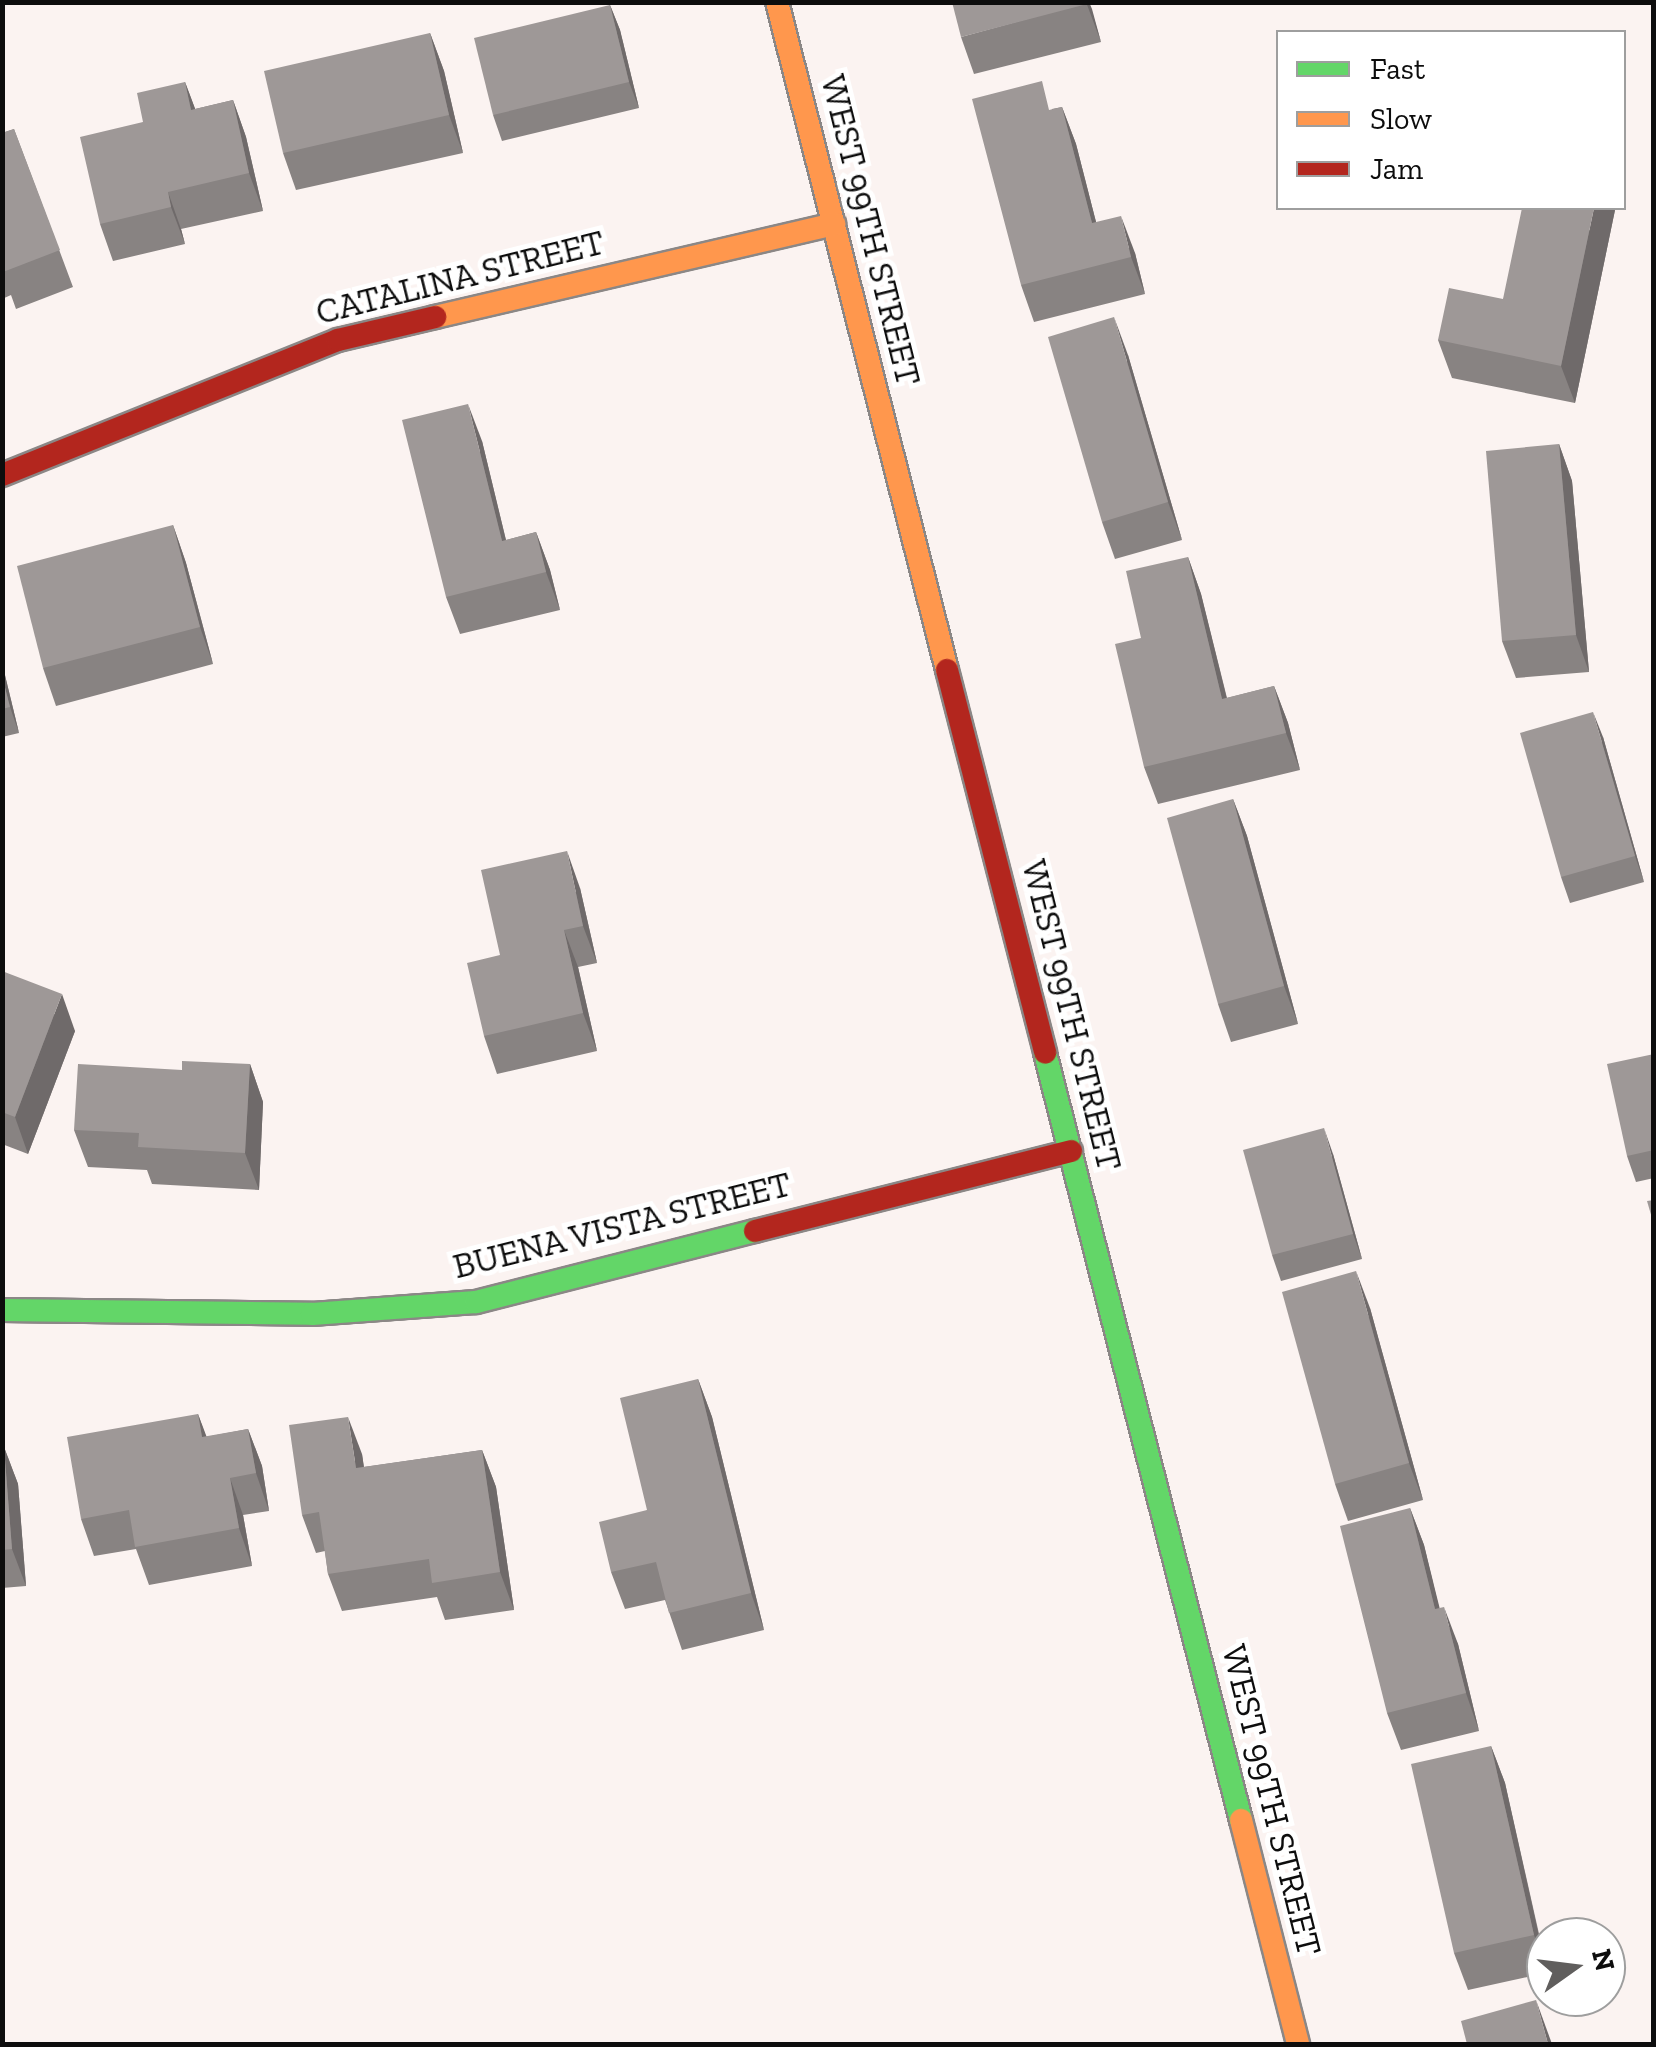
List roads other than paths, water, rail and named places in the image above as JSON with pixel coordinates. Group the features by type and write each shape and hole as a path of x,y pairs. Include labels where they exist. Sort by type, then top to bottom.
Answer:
{"street":[{"name":"WEST 99TH STREET","path":"777,2 1298,2044"},
{"name":"CATALINA STREET","path":"2,475 338,340 834,224"},
{"name":"BUENA VISTA STREET","path":"2,1310 91,1316 312,1314 476,1302 1071,1152"}]}
